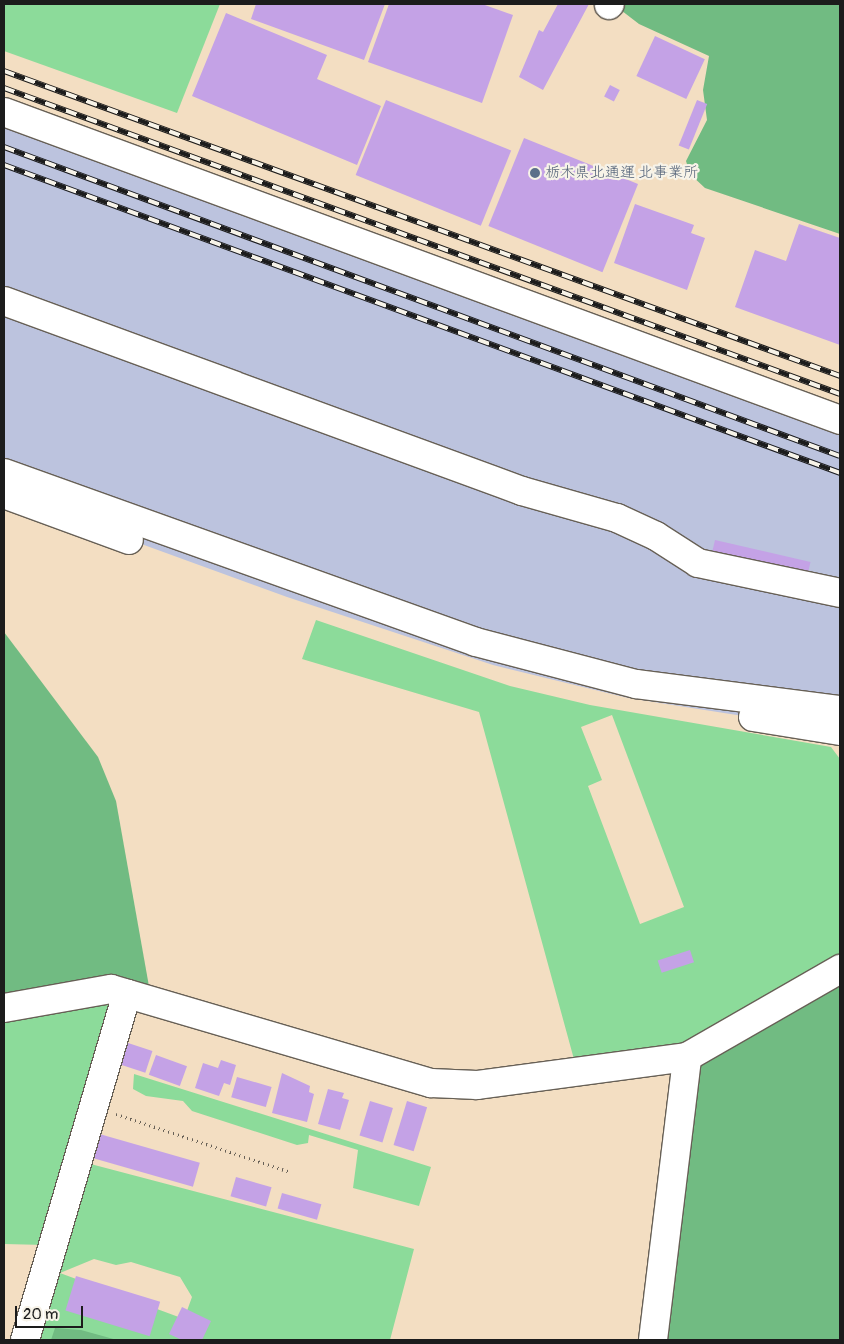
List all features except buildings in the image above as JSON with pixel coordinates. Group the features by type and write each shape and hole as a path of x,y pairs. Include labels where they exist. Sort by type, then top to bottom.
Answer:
{"street":[{"path":"4,112 840,420"},
{"path":"4,301 522,491 617,518 656,536 698,563 840,593"},
{"path":"4,473 476,642 636,684 840,710"},
{"path":"4,494 287,597 493,665 628,698 840,731"},
{"path":"4,1008 97,989 127,994 431,1083 455,1085 687,1057 840,968"},
{"path":"25,1340 127,994"},
{"path":"653,1340 687,1057"}],"path":[{"path":"94,1106 290,1172"}],"shaded area":[{"path":"4,106 840,416 840,731 628,698 493,665 287,597 4,494"}],"green space":[{"path":"4,4 220,4 177,113 4,51"},
{"path":"613,4 840,4 840,234 705,188 690,174 686,161 707,120 703,90 709,56 639,24"},
{"path":"316,620 510,686 590,705 831,747 840,759 840,958 682,1049 575,1063 479,712 302,659","holes":["612,715 684,907 640,924 588,786 602,780 581,727"]},
{"path":"4,632 98,757 116,801 150,992 4,1001"},
{"path":"840,976 840,1340 644,1340 676,1076"},
{"path":"100,996 113,1004 45,1245 4,1244 4,1019"},
{"path":"134,1074 431,1167 419,1206 353,1188 358,1150 309,1135 308,1143 297,1145 192,1111 183,1101 146,1096 133,1089"},
{"path":"83,1162 414,1249 390,1340 29,1340","holes":["94,1259 116,1265 131,1262 180,1277 192,1297 184,1319 60,1273"]},
{"path":"55,1328 81,1330 117,1340 51,1340"}],"railway":[{"path":"4,71 840,376"},
{"path":"4,88 840,394"},
{"path":"4,147 840,456"},
{"path":"4,165 840,473"}],"place":[{"name":"栃木県北通運 北事業所","path":"535,173"}]}
